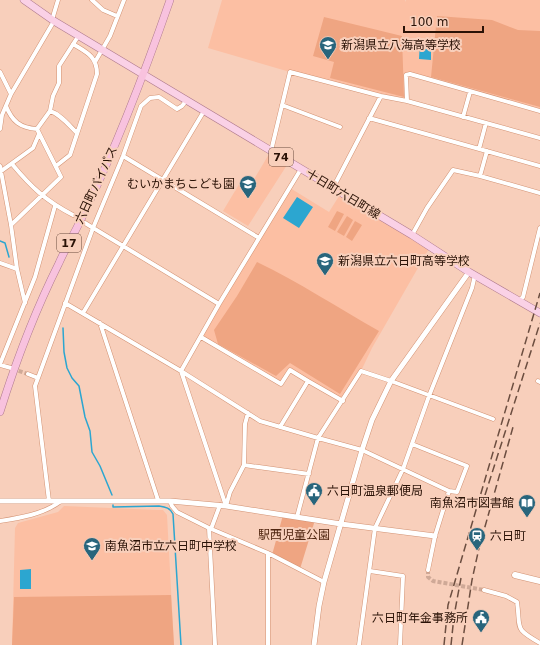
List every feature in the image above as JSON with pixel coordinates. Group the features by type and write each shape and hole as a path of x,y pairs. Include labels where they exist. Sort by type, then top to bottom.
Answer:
{"highway":[{"name":"六日町バイパス","path":"0,412 21,350 38,310 124,124 170,0"}],"main road":[{"name":"十日町六日町線","path":"24,0 53,21 79,35 143,75 412,235 472,274 520,300 540,313"},
{"path":"515,575 540,581"}],"street":[{"path":"0,129 1,115 11,94 53,21 58,0"},
{"path":"92,0 104,10 117,16"},
{"path":"95,62 110,36 124,0"},
{"path":"37,129 50,111 53,96 59,83 59,66 79,35"},
{"path":"56,166 70,154 76,132 97,74 95,62 90,55 73,44"},
{"path":"0,72 11,94"},
{"path":"271,151 290,72 381,96 407,101 540,138"},
{"path":"407,101 406,75 410,74 540,111"},
{"path":"463,117 470,92"},
{"path":"333,188 381,96"},
{"path":"49,501 35,386 93,228 123,156 141,106 150,98 159,98 177,108 182,106 186,100"},
{"path":"282,105 340,127"},
{"path":"6,106 11,118 17,123 37,129"},
{"path":"50,111 54,112 76,132"},
{"path":"83,313 204,111"},
{"path":"369,118 540,166"},
{"path":"479,149 486,123"},
{"path":"11,225 61,177 37,129"},
{"path":"0,172 33,148 39,134"},
{"path":"480,176 487,151"},
{"path":"123,156 259,238"},
{"path":"12,164 42,196 55,206 73,215"},
{"path":"0,166 11,225 17,269 25,303"},
{"path":"223,506 181,371 301,169"},
{"path":"412,235 427,208 453,170 540,193"},
{"path":"11,368 0,364 35,278 55,206"},
{"path":"85,223 220,304"},
{"path":"520,300 523,297 540,228"},
{"path":"0,263 17,269"},
{"path":"314,645 324,582 372,420 391,381 472,274"},
{"path":"359,645 376,528 403,469 429,396 472,288 472,274"},
{"path":"65,303 181,371 260,421 362,450 448,491 457,492 467,466 412,444"},
{"path":"100,323 158,500"},
{"path":"200,337 281,384 290,370 343,401"},
{"path":"297,517 318,438 361,371 493,420"},
{"path":"28,374 38,378"},
{"path":"280,427 308,381"},
{"path":"215,645 210,528 244,465 245,424 248,413"},
{"path":"244,465 309,474"},
{"path":"428,570 435,536 448,491"},
{"path":"0,501 158,500 223,506 340,524 435,536"},
{"path":"0,521 53,507 61,501"},
{"path":"170,501 177,512 268,553 324,582"},
{"path":"268,553 268,645"},
{"path":"370,571 403,576 400,645"},
{"path":"484,590 506,596 517,602 519,627 525,634 540,643"}],"shaded area":[{"path":"222,0 405,0 406,2 406,0 540,0 540,111 406,75 407,101 290,72 208,48"},
{"name":"むいかまちこども園","path":"269,154 287,165 248,226 223,211 241,181 250,186"},
{"name":"新潟県立六日町高等学校","path":"290,188 329,212 341,193 430,247 343,401 290,370 281,384 201,337"},
{"name":"南魚沼市立六日町中学校","path":"64,506 163,510 167,515 174,645 12,645 15,528 18,523 58,512"}],"green space":[{"path":"437,16 492,20 518,30 540,31 540,107 431,77"},
{"path":"324,17 402,36 404,97 330,78 334,62 313,56"},
{"path":"337,211 344,214 335,231 328,227"},
{"path":"347,216 353,220 344,236 337,232"},
{"path":"355,221 362,225 352,241 346,237"},
{"path":"257,262 379,331 340,394 290,363 276,376 218,344 214,330 237,296"},
{"name":"駅西児童公園","path":"283,515 315,520 300,569 272,555"},
{"path":"171,595 174,645 12,645 14,597"}],"water":[{"path":"420,40 431,40 431,60 419,59"},
{"path":"297,197 313,207 299,228 283,218"},
{"path":"31,569 31,589 20,589 20,570"}],"waterway":[{"path":"0,241 5,243 9,257"},
{"path":"63,328 64,352 67,368 72,378 79,386 85,417 90,431 92,452 100,466 112,495"},
{"path":"113,505 113,507 159,506 168,508 173,514 181,645"}],"tunnel":[{"path":"13,369 28,374"},
{"path":"428,570 428,577 433,581 484,590"}],"railway":[{"path":"444,645 448,605 540,293"},
{"path":"485,495 540,323"},
{"path":"462,645 472,580 479,548 513,427"},
{"path":"451,645 454,616 461,578"}],"place":[{"name":"新潟県立八海高等学校","path":"328,60"},
{"name":"むいかまちこども園","path":"248,199"},
{"name":"新潟県立六日町高等学校","path":"325,276"},
{"name":"六日町温泉郵便局","path":"314,506"},
{"name":"南魚沼市図書館","path":"527,518"},
{"name":"六日町","path":"477,551"},
{"name":"南魚沼市立六日町中学校","path":"92,561"},
{"name":"六日町年金事務所","path":"481,633"}]}
